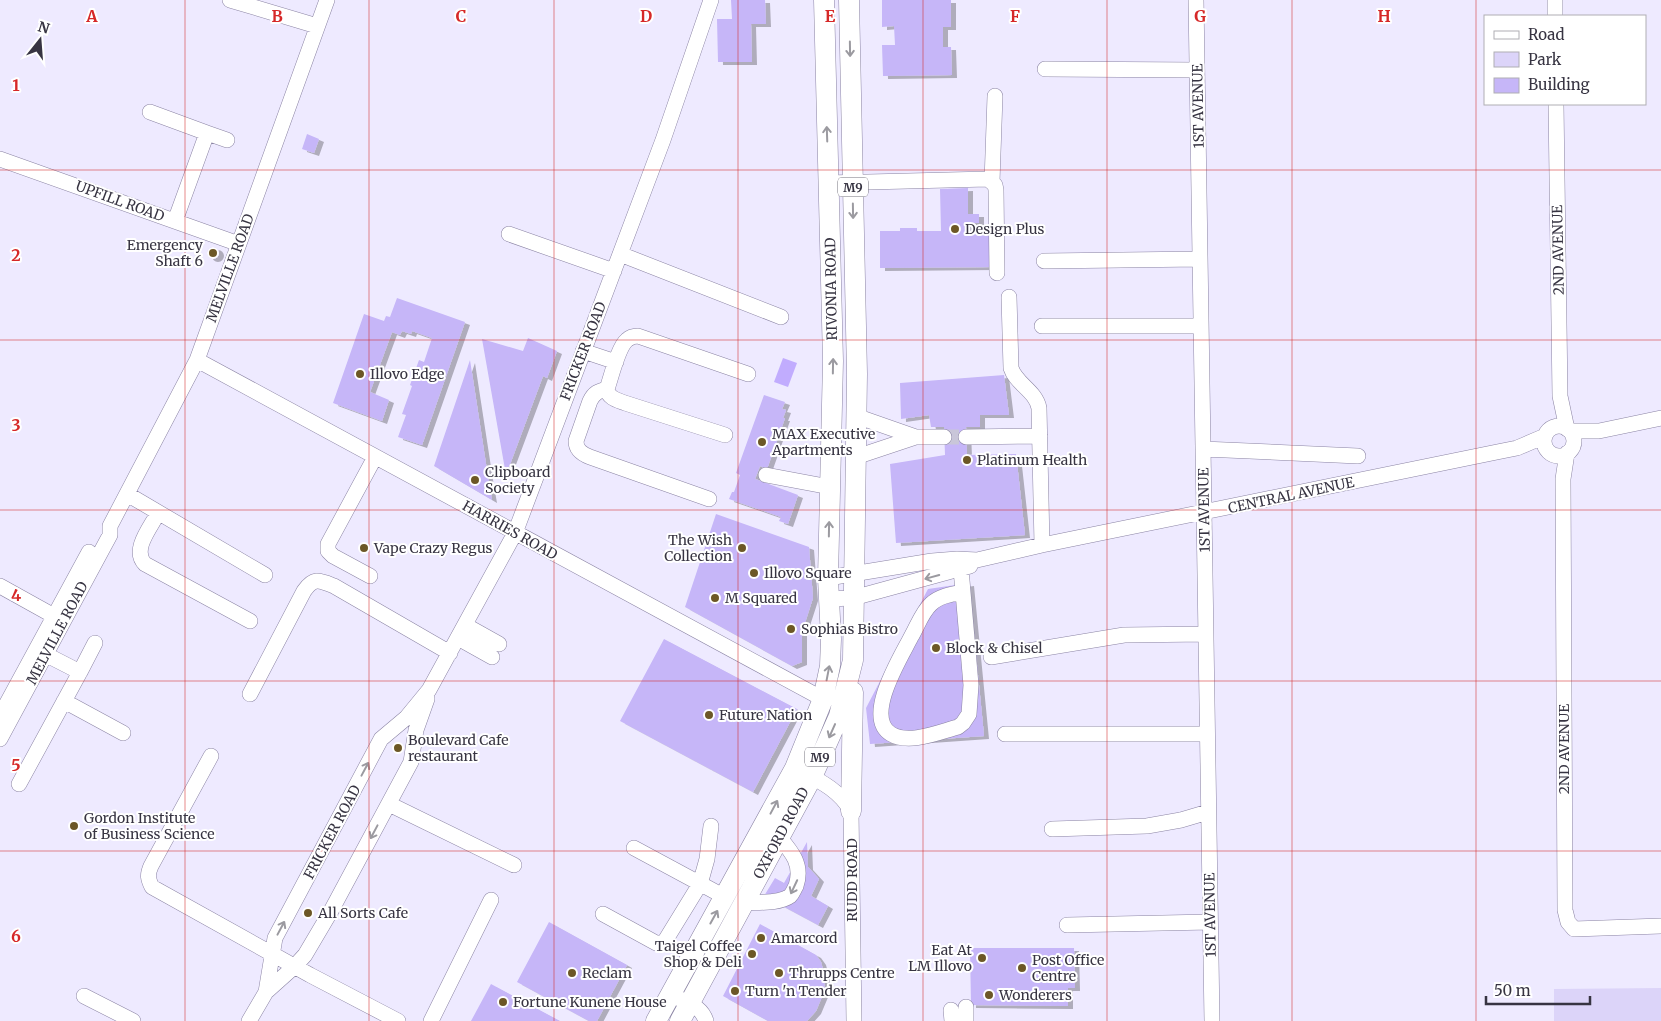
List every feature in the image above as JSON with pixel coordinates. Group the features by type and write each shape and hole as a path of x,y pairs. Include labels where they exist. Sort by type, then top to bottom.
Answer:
{"main road":[{"name":"RIVONIA ROAD","path":"824,0 833,361 828,578"},
{"name":"RIVONIA ROAD","path":"849,0 857,374 854,575"},
{"name":"OXFORD ROAD","path":"685,1012 734,900 803,772 839,716 853,660 854,575"},
{"name":"OXFORD ROAD","path":"656,1021 670,995 779,837 803,772 830,666 831,639 828,578"},
{"path":"852,811 853,660"}],"street":[{"path":"230,0 317,26"},
{"name":"MELVILLE ROAD","path":"0,716 41,652 110,535 110,526 197,360 327,0"},
{"name":"FRICKER ROAD","path":"249,1021 266,992 305,955 331,911 411,762 416,730 430,690 515,533 663,140 711,0"},
{"name":"1ST AVENUE","path":"1196,0 1212,1021"},
{"path":"1555,0 1555,15"},
{"path":"1045,68 1197,70"},
{"path":"995,96 992,182 996,190 997,273"},
{"name":"2ND AVENUE","path":"1556,105 1560,440 1563,479 1565,910 1568,922 1574,929 1661,926"},
{"path":"150,112 227,140"},
{"path":"175,221 207,133"},
{"name":"UPFILL ROAD","path":"0,159 239,244"},
{"path":"828,183 982,178 992,182"},
{"path":"509,234 614,271"},
{"path":"620,254 781,317"},
{"path":"1044,260 1200,259"},
{"path":"1009,297 1011,368 1038,403 1042,545"},
{"path":"1042,326 1201,326"},
{"path":"725,435 615,400 608,393 607,389 616,362 624,343 628,339 638,336 748,374"},
{"path":"583,351 616,362"},
{"name":"HARRIES ROAD","path":"197,360 822,699"},
{"path":"607,389 597,392 590,401 576,441 579,451 590,457 709,500"},
{"path":"856,416 916,437"},
{"name":"CENTRAL AVENUE","path":"828,578 932,561 957,558 977,560 1661,418"},
{"path":"966,437 1040,436"},
{"path":"856,457 916,437 944,437"},
{"path":"1203,449 1358,456"},
{"path":"370,576 333,556 328,551 328,544 375,457"},
{"path":"766,475 830,487"},
{"path":"127,494 265,575"},
{"path":"158,512 141,545 139,551 141,560 145,564 250,621"},
{"name":"MELVILLE ROAD","path":"0,739 41,652 54,616 100,531 110,526"},
{"name":"CENTRAL AVENUE","path":"828,599 853,598 961,569 970,566 977,560"},
{"path":"961,569 963,592 971,685 968,714 963,723 958,727 915,738 892,735 884,729 880,715 886,687 895,667 924,613 931,604 939,599 963,592"},
{"path":"250,694 304,591 309,584 316,581 322,581 334,586 450,653"},
{"path":"0,586 54,616"},
{"path":"458,638 496,651 465,624"},
{"path":"991,657 1124,635 1206,634"},
{"path":"19,784 95,643"},
{"path":"41,652 80,672"},
{"name":"FRICKER ROAD","path":"266,992 276,938 381,739 406,718 430,690"},
{"path":"64,701 123,733"},
{"path":"1005,734 1207,734"},
{"path":"211,756 151,866 148,874 152,887 398,1021"},
{"path":"803,772 844,798 852,811"},
{"path":"389,804 514,865"},
{"name":"RUDD ROAD","path":"852,811 854,1021"},
{"path":"1052,829 1147,826 1181,820 1208,812"},
{"path":"603,914 656,943 665,941 700,884 707,859 711,826"},
{"path":"634,848 734,900 780,900 789,896 794,890 799,870 790,850 779,837"},
{"path":"431,1021 491,900"},
{"path":"1067,925 1210,922"},
{"path":"670,995 685,1012 702,1011 706,1021"},
{"path":"84,996 133,1021"}],"green space":[{"path":"1661,988 1661,1021 1554,1021 1554,989"}],"shaded area":[{"path":"783,358 797,363 788,387 774,382"}],"building":[{"path":"731,0 765,0 766,24 751,24 752,62 718,62 717,19 732,19"},
{"path":"882,0 951,0 951,27 943,27 943,47 951,47 952,75 883,76 882,45 895,45 894,26 882,27"},
{"path":"307,134 319,139 314,153 302,149"},
{"name":"Design Plus","path":"968,188 968,214 979,214 979,223 969,223 969,231 992,230 992,267 880,268 880,231 900,231 900,228 917,228 917,231 941,231 940,189"},
{"name":"Emergency Shaft 6","path":"211,247 215,247 219,253 215,259 211,259 207,255 207,251"},
{"name":"Illovo Edge","path":"397,298 465,322 422,445 398,437 406,415 402,414 412,386 410,385 419,360 424,362 432,338 412,331 411,334 402,331 400,335 392,332 370,392 389,400 382,421 333,403 364,314 384,321 386,316 390,317"},
{"path":"528,338 557,351 547,378 543,376 506,475 482,339 523,351"},
{"name":"Illovo Edge","path":"470,360 488,477 492,500 434,466"},
{"name":"Platinum Health","path":"1004,375 1009,415 980,415 980,427 966,427 967,455 1016,454 1025,535 896,543 890,464 945,455 944,427 931,427 929,415 901,419 900,383"},
{"name":"MAX Executive Apartments","path":"764,395 785,402 782,409 786,410 783,418 785,418 767,469 760,466 755,479 798,495 788,524 779,521 781,517 729,499 732,492 734,492 740,475 736,473"},
{"name":"Illovo Square","path":"716,514 809,547 813,598 802,632 802,662 792,666 685,607"},
{"name":"Block & Chisel","path":"969,583 984,736 870,744 866,708 928,589"},
{"name":"Future Nation","path":"664,639 797,709 753,792 620,721"},
{"path":"807,842 808,867 819,879 811,896 828,906 818,925 764,896 775,878 784,883"},
{"name":"Reclam","path":"549,922 627,965 597,1021 589,1021 517,982"},
{"name":"Thrupps Centre","path":"760,924 816,955 821,962 825,977 824,992 816,1011 807,1021 768,1021 723,996"},
{"name":"Post Office Centre","path":"970,948 1074,948 1075,988 1068,988 1068,1006 971,1005"},
{"name":"Fortune Kunene House","path":"491,984 560,1021 471,1021"}],"tunnel":[{"path":"944,437 966,437"}],"place":[{"name":"Design Plus","path":"955,229"},
{"name":"Emergency Shaft 6","path":"213,253"},
{"name":"Illovo Edge","path":"360,374"},
{"name":"MAX Executive Apartments","path":"762,442"},
{"name":"Platinum Health","path":"967,460"},
{"name":"Clipboard Society","path":"475,480"},
{"name":"Vape Crazy Regus","path":"364,548"},
{"name":"The Wish Collection","path":"742,548"},
{"name":"Illovo Square","path":"754,573"},
{"name":"M Squared","path":"715,598"},
{"name":"Sophias Bistro","path":"791,629"},
{"name":"Block & Chisel","path":"936,648"},
{"name":"Future Nation","path":"709,715"},
{"name":"Boulevard Cafe restaurant","path":"398,748"},
{"name":"Gordon Institute of Business Science","path":"74,826"},
{"name":"All Sorts Cafe","path":"308,913"},
{"name":"Amarcord","path":"761,938"},
{"name":"Taigel Coffee Shop & Deli","path":"752,954"},
{"name":"Eat At LM Illovo","path":"982,958"},
{"name":"Post Office Centre","path":"1022,968"},
{"name":"Reclam","path":"572,973"},
{"name":"Thrupps Centre","path":"779,973"},
{"name":"Turn 'n Tender","path":"735,991"},
{"name":"Wonderers","path":"989,995"},
{"name":"Fortune Kunene House","path":"503,1002"}]}
